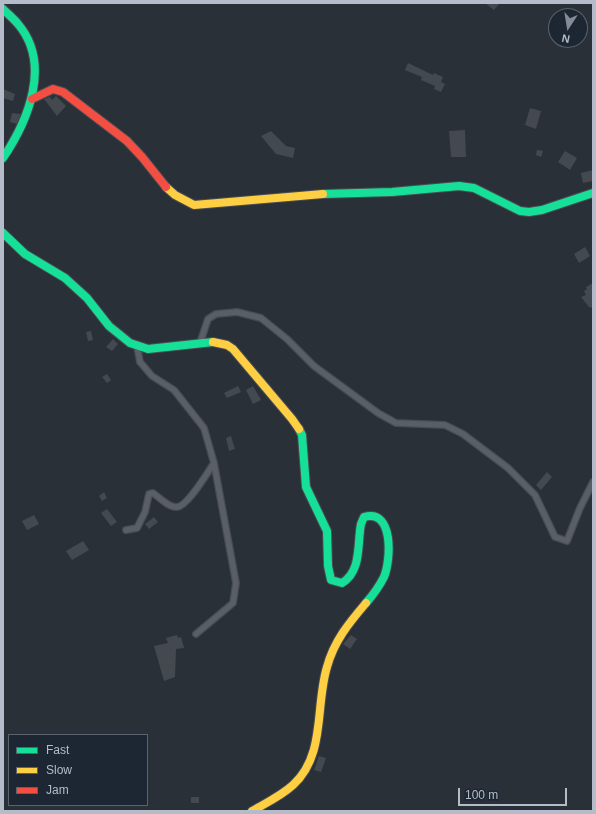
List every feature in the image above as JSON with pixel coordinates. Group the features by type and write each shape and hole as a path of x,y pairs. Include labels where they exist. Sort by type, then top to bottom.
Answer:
{"main road":[{"path":"3,9 17,20 27,35 31,49 35,80 32,98 25,120 15,140 3,158"},
{"path":"32,98 53,89 63,92 136,150 158,181 176,198 194,205 459,186 474,188 520,211 530,212 542,210 593,193"},
{"path":"3,233 25,254 65,278 87,298 109,326 126,340 137,346 153,349 200,343 222,343 233,349 299,429 302,435 304,448 303,464 306,487 327,531 328,566 331,580 342,584 348,580 352,574 358,550 361,523 364,517 373,516 379,519 386,529 390,545 386,568 380,584 338,639 331,656 321,693 319,732 312,759 298,781 252,811"}],"street":[{"path":"200,343 208,319 216,314 237,312 261,318 287,339 314,366 378,413 396,423 445,425 463,434 508,468 535,495 555,537 567,541 580,508 593,482"},
{"path":"137,346 140,362 152,376 174,390 204,428 214,463 236,583 232,602 196,634"},
{"path":"126,530 137,528 145,512 149,494 153,493 170,506 177,507 185,504 214,463"}],"building":[{"path":"485,3 500,3 494,10"},
{"path":"408,63 433,75 434,73 443,77 441,82 445,84 441,92 434,89 435,86 421,80 422,77 405,70"},
{"path":"3,89 15,94 13,101 3,98"},
{"path":"56,96 66,106 57,116 44,99 50,97 52,100"},
{"path":"530,108 541,111 536,129 525,125"},
{"path":"12,113 21,114 17,124 10,122"},
{"path":"465,130 466,157 451,157 449,131"},
{"path":"271,131 286,146 295,148 293,158 276,154 261,136"},
{"path":"537,150 543,151 541,157 536,155"},
{"path":"565,151 577,158 570,170 558,162"},
{"path":"593,170 593,181 583,183 581,173"},
{"path":"585,247 590,256 579,263 574,254"},
{"path":"593,283 593,308 589,307 581,297 586,295 584,291 587,289 586,287"},
{"path":"91,331 93,340 88,341 86,332"},
{"path":"113,339 118,344 112,351 106,347"},
{"path":"107,374 111,380 107,383 102,377"},
{"path":"238,386 241,392 227,398 224,393"},
{"path":"253,386 261,400 253,404 246,390"},
{"path":"231,436 235,449 229,451 226,438"},
{"path":"547,472 552,477 541,490 536,485"},
{"path":"104,492 107,498 102,501 99,496"},
{"path":"107,509 117,522 111,526 101,513"},
{"path":"34,515 39,524 27,530 22,521"},
{"path":"154,517 158,522 149,529 145,524"},
{"path":"83,541 89,550 72,560 66,551"},
{"path":"177,635 178,638 181,637 184,648 176,649 175,677 164,681 154,646 168,643 166,638"},
{"path":"351,635 357,639 350,649 343,644"},
{"path":"319,756 326,758 321,772 314,770"},
{"path":"191,797 199,797 199,803 191,803"}],"traffic: fast":[{"path":"3,9 18,24 28,40 34,57 35,74 33,92 28,110 21,127 3,158"},
{"path":"323,194 392,192 459,186 474,188 520,211 529,212 542,210 593,193"},
{"path":"3,233 25,254 65,278 87,298 109,326 130,343 148,349 213,342"},
{"path":"299,429 302,435 306,487 327,531 328,566 331,580 342,583 353,572 358,556 361,524 364,517 374,516 381,520 385,528 389,548 384,577 366,603"}],"traffic: slow":[{"path":"166,187 175,195 194,205 323,194"},
{"path":"213,342 227,345 233,349 299,429"},
{"path":"252,811 284,793 303,773 311,759 318,729 323,682 330,658 343,633 366,603"}],"traffic: jam":[{"path":"32,99 53,89 63,92 127,141 166,187"}]}
